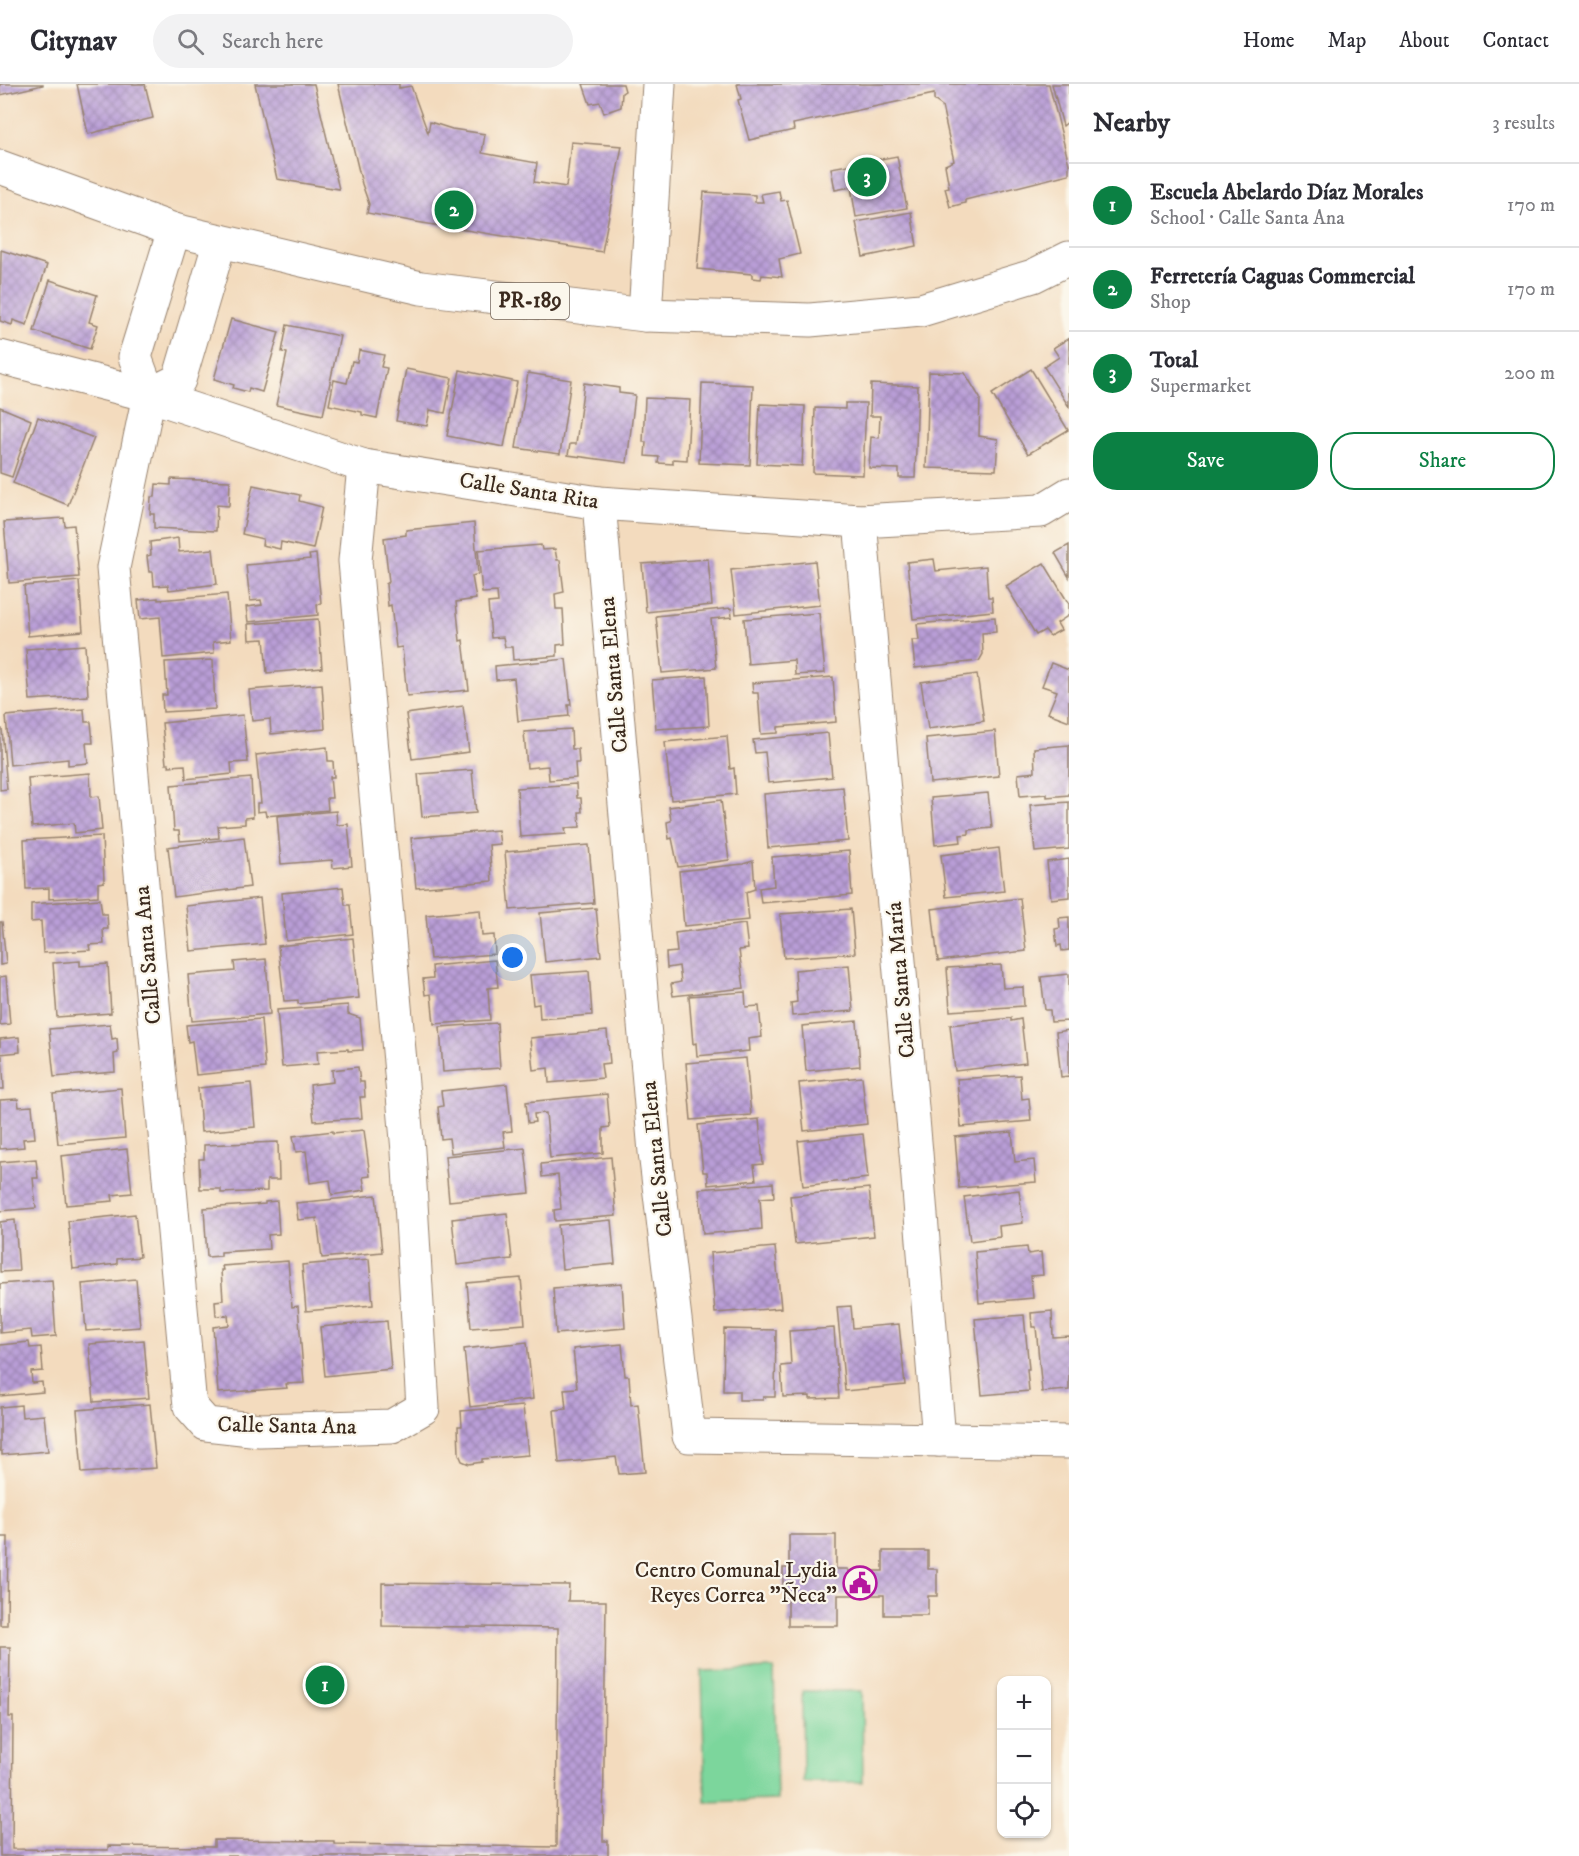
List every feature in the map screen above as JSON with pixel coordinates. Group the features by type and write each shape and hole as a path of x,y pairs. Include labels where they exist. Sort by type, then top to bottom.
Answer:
{"street":[{"path":"645,315 658,84"},
{"name":"PR-189","path":"0,167 174,230 421,288 645,315 810,320 921,310 1033,276 1069,258"},
{"path":"174,230 135,357 149,394 179,380 220,241"},
{"name":"Calle Santa Rita","path":"0,357 149,394 364,465 599,503 860,520 1041,511 1069,494"},
{"name":"Calle Santa Ana","path":"149,394 113,568 190,1406 206,1424 260,1430 392,1426 423,1408 408,1151 355,561 364,465"},
{"name":"Calle Santa Elena","path":"599,503 656,1152 689,1436 1069,1442"},
{"name":"Calle Santa María","path":"860,520 939,1440"}],"green space":[{"path":"774,1669 777,1800 705,1802 702,1671"},
{"path":"802,1691 862,1691 863,1782 803,1782"}],"building":[{"path":"0,84 43,84 43,85 0,95"},
{"path":"77,84 145,84 153,118 88,134"},
{"path":"255,84 314,84 339,189 277,179"},
{"path":"338,84 399,84 399,88 411,86 428,133 430,122 452,129 485,134 482,153 537,163 534,182 566,187 571,142 622,146 602,252 367,213 369,204"},
{"path":"583,84 623,84 625,91 622,93 621,107 604,113 600,102 590,104"},
{"path":"737,84 1049,84 1069,164 1069,174 965,200 965,203 950,207 945,188 949,187 945,165 954,161 942,106 934,100 934,94 793,124 794,130 749,140 738,100 741,99"},
{"path":"1052,84 1069,84 1069,121 1063,126"},
{"path":"897,156 907,208 856,217 851,187 835,190 831,168"},
{"path":"779,191 781,201 787,200 800,254 779,259 782,277 762,275 761,279 752,278 752,274 697,269 704,192 755,195 755,202 763,202 761,194"},
{"path":"911,212 917,246 863,257 856,222"},
{"path":"1,250 47,265 27,325 13,320 12,325 0,321"},
{"path":"50,280 97,295 89,322 98,325 90,349 34,331"},
{"path":"231,319 279,332 262,392 249,388 248,392 233,388 234,385 214,379"},
{"path":"287,325 340,336 323,415 276,405 287,353 282,352"},
{"path":"1069,338 1069,407 1044,367 1059,357 1053,348"},
{"path":"359,350 384,355 381,367 387,368 377,418 362,415 362,412 329,405 334,380 347,383 352,361 357,362"},
{"path":"406,369 452,378 445,413 430,410 427,426 396,421"},
{"path":"1031,369 1068,430 1028,454 992,394"},
{"path":"460,370 517,382 504,447 447,436"},
{"path":"929,372 965,373 980,398 979,436 998,439 996,470 926,468"},
{"path":"528,373 571,380 560,454 516,448"},
{"path":"584,383 619,388 619,393 635,395 627,463 568,455 570,444 576,444"},
{"path":"702,383 753,385 750,465 699,463"},
{"path":"871,384 918,386 915,478 899,478 899,469 869,468 871,437 879,438 880,416 870,416"},
{"path":"645,398 690,400 687,460 673,459 673,464 658,463 659,457 645,456 646,442 643,442"},
{"path":"845,403 866,403 863,475 813,473 815,408 845,409"},
{"path":"760,404 805,406 802,466 757,464"},
{"path":"0,407 31,420 12,477 0,473"},
{"path":"38,417 94,438 68,505 13,483"},
{"path":"171,479 230,481 229,506 217,505 216,531 154,528 154,514 150,514 151,497 155,497 156,484 171,485"},
{"path":"253,485 300,495 299,501 322,507 313,549 281,542 280,549 262,545 263,539 242,534"},
{"path":"64,518 65,526 74,525 79,577 9,583 4,522"},
{"path":"474,523 478,574 472,576 476,599 456,602 469,690 407,696 402,647 396,648 391,605 388,606 386,584 389,582 384,538 406,535 406,530"},
{"path":"178,538 179,552 213,549 217,584 169,590 168,585 154,586 153,572 149,572 147,556 151,555 150,542"},
{"path":"541,545 542,550 555,549 557,560 560,560 564,592 555,594 556,609 563,609 565,644 557,645 557,656 513,660 512,647 505,647 503,637 491,638 488,603 498,602 497,592 482,593 478,550"},
{"path":"1069,545 1069,577 1055,553"},
{"path":"316,554 321,603 317,604 318,615 248,622 246,607 262,605 261,600 250,601 246,565 310,559 309,555"},
{"path":"708,559 712,605 646,612 642,564"},
{"path":"934,559 936,571 986,566 988,597 992,597 993,611 913,619 907,562"},
{"path":"815,561 820,605 736,614 731,570"},
{"path":"1044,563 1069,604 1069,615 1057,623 1061,630 1050,636 1045,630 1036,635 1006,586"},
{"path":"79,581 83,631 28,636 24,586"},
{"path":"227,594 231,640 213,642 214,653 163,658 160,617 140,619 138,600"},
{"path":"731,608 732,617 711,619 716,668 662,673 656,616"},
{"path":"819,613 825,673 795,675 794,660 748,664 744,619"},
{"path":"995,617 996,632 982,633 983,654 979,661 915,668 912,640 919,640 917,624"},
{"path":"318,619 322,668 267,673 264,639 249,640 248,624"},
{"path":"85,645 88,696 30,700 26,649"},
{"path":"566,659 571,705 568,705 569,716 518,721 514,678 496,680 495,666"},
{"path":"213,660 215,709 163,712 162,695 167,695 165,662"},
{"path":"1051,663 1069,670 1069,721 1048,713 1057,691 1042,686"},
{"path":"977,674 984,721 928,729 921,682"},
{"path":"706,676 709,726 656,729 652,680"},
{"path":"833,677 836,722 778,727 778,733 761,734 758,693 753,693 752,683"},
{"path":"322,684 325,729 271,734 270,719 252,721 249,690"},
{"path":"463,706 469,752 412,759 406,714"},
{"path":"84,709 85,722 91,722 93,743 86,743 88,763 68,765 68,759 10,765 6,716"},
{"path":"243,715 248,762 231,763 232,774 186,779 185,765 169,766 166,764 162,723"},
{"path":"0,729 2,729 7,789 0,790"},
{"path":"571,729 572,749 578,749 579,763 575,763 576,778 549,780 548,766 527,768 524,732"},
{"path":"995,731 999,776 930,783 926,738"},
{"path":"828,733 832,777 768,783 765,752 755,753 753,740"},
{"path":"727,736 730,769 734,768 736,794 671,800 665,742"},
{"path":"1069,745 1069,795 1020,796 1018,774 1035,772 1034,748"},
{"path":"327,747 328,761 333,761 334,777 330,777 332,798 327,798 328,810 266,816 265,811 257,812 257,803 261,803 256,755"},
{"path":"472,770 476,813 422,817 418,774"},
{"path":"90,773 91,797 99,796 102,830 75,833 74,823 32,827 28,778"},
{"path":"251,778 253,817 245,818 245,824 218,826 219,838 180,841 179,831 174,831 171,785"},
{"path":"576,784 577,798 581,798 580,827 565,828 566,834 520,837 517,788"},
{"path":"843,787 848,841 768,848 764,794"},
{"path":"988,793 992,828 969,830 969,834 960,835 961,842 935,845 931,798"},
{"path":"721,800 729,860 678,867 672,838 669,839 667,822 671,821 669,807"},
{"path":"1069,802 1069,849 1035,852 1030,805"},
{"path":"336,811 337,825 348,824 352,866 333,868 332,860 281,864 277,816"},
{"path":"498,830 500,844 489,845 492,881 416,888 411,838"},
{"path":"102,836 104,882 98,883 98,896 49,899 49,888 26,889 24,840"},
{"path":"244,837 250,887 174,897 168,847"},
{"path":"589,845 594,903 510,910 505,852"},
{"path":"999,848 1004,891 946,897 941,855"},
{"path":"849,851 852,895 761,903 759,888 774,886 772,857"},
{"path":"1069,859 1069,897 1051,899 1047,862"},
{"path":"753,861 755,889 746,892 749,920 684,926 679,871"},
{"path":"343,887 345,905 350,905 353,934 286,941 282,893"},
{"path":"260,898 265,944 191,951 186,906"},
{"path":"1020,898 1026,951 938,961 932,909"},
{"path":"100,899 102,914 107,914 108,929 103,929 104,944 89,945 90,950 43,953 41,921 31,922 31,904"},
{"path":"596,908 601,956 545,962 540,913"},
{"path":"851,909 855,953 784,958 780,914"},
{"path":"480,910 482,936 494,935 495,954 430,959 426,915"},
{"path":"1069,917 1069,950 1062,951 1061,945 1057,946 1055,929 1060,928 1059,918"},
{"path":"0,922 2,922 6,964 0,965"},
{"path":"745,924 748,949 739,950 744,988 673,996 671,984 681,982 679,966 667,968 666,953 677,952 675,933"},
{"path":"353,938 359,998 298,1004 298,1000 284,1001 278,946"},
{"path":"266,959 270,1014 192,1021 188,975 235,971 234,962"},
{"path":"495,960 498,987 488,988 490,1020 434,1024 431,994 425,995 423,979 433,978 432,966"},
{"path":"80,961 80,966 108,964 111,1013 57,1017 53,963"},
{"path":"849,965 853,1011 792,1016 791,1003 797,1002 795,970"},
{"path":"1001,965 1003,988 1023,987 1024,1006 950,1011 947,968"},
{"path":"589,971 592,1015 540,1019 539,1004 533,1005 530,975"},
{"path":"1069,974 1069,1021 1051,1022 1050,1010 1045,1010 1041,977"},
{"path":"6,976 10,1024 0,1025 0,977"},
{"path":"745,992 746,1007 759,1006 762,1037 748,1039 749,1051 697,1056 696,1043 693,1044 689,996"},
{"path":"348,1005 348,1014 360,1018 363,1050 317,1051 318,1064 282,1067 277,1010"},
{"path":"1011,1018 1011,1021 1021,1019 1026,1063 955,1071 950,1025"},
{"path":"261,1019 265,1068 196,1075 192,1041 188,1042 186,1025"},
{"path":"857,1021 860,1066 806,1071 802,1026"},
{"path":"497,1023 500,1068 443,1072 440,1027"},
{"path":"110,1024 112,1039 117,1038 118,1053 114,1054 115,1072 54,1077 49,1029"},
{"path":"1069,1030 1069,1076 1061,1077 1056,1032"},
{"path":"607,1031 610,1063 601,1064 603,1078 549,1083 548,1068 533,1070 530,1038"},
{"path":"19,1037 20,1052 0,1054 0,1039"},
{"path":"0,1056 2,1056 4,1089 0,1089"},
{"path":"746,1058 751,1115 691,1120 686,1063"},
{"path":"358,1067 360,1082 364,1082 365,1097 360,1097 362,1118 314,1121 310,1085 333,1082 332,1070"},
{"path":"1020,1075 1022,1099 1029,1098 1031,1121 961,1127 957,1079"},
{"path":"862,1077 867,1124 804,1131 799,1083"},
{"path":"251,1083 255,1127 201,1132 198,1088"},
{"path":"507,1084 512,1131 503,1132 505,1147 451,1153 449,1138 441,1139 438,1107 443,1106 441,1091"},
{"path":"121,1088 125,1138 58,1144 53,1094"},
{"path":"607,1094 610,1127 603,1128 603,1153 550,1158 546,1113 534,1114 535,1122 528,1123 526,1102"},
{"path":"18,1099 19,1107 32,1106 35,1138 23,1139 24,1147 0,1149 0,1100"},
{"path":"759,1119 763,1164 754,1165 756,1180 708,1185 707,1172 703,1172 698,1125"},
{"path":"364,1130 370,1176 363,1177 365,1190 332,1195 330,1180 310,1183 306,1151 296,1152 293,1136"},
{"path":"1012,1132 1015,1162 1034,1160 1036,1182 959,1188 955,1137"},
{"path":"863,1134 868,1178 803,1186 798,1141"},
{"path":"278,1142 279,1180 267,1180 267,1191 221,1193 221,1189 200,1189 199,1159 204,1159 204,1145"},
{"path":"525,1148 530,1193 449,1201 445,1156"},
{"path":"127,1149 132,1193 112,1195 113,1201 66,1205 61,1156"},
{"path":"611,1157 616,1216 555,1221 554,1210 561,1209 558,1175 542,1177 541,1164"},
{"path":"36,1159 38,1178 33,1178 36,1208 0,1211 0,1162"},
{"path":"773,1183 774,1197 760,1198 762,1229 703,1234 699,1189"},
{"path":"869,1188 874,1236 795,1244 790,1196"},
{"path":"1019,1190 1023,1223 999,1226 1000,1237 970,1241 964,1197"},
{"path":"376,1195 382,1252 322,1258 317,1218 298,1220 296,1203"},
{"path":"277,1201 279,1234 268,1235 269,1249 221,1252 221,1256 207,1257 204,1208 265,1204 265,1202"},
{"path":"507,1213 512,1259 457,1265 452,1219"},
{"path":"135,1214 140,1257 117,1259 117,1264 73,1269 68,1221"},
{"path":"15,1220 19,1271 0,1272 0,1222"},
{"path":"611,1220 615,1264 562,1269 558,1225"},
{"path":"775,1247 781,1308 715,1313 710,1253"},
{"path":"1027,1247 1028,1254 1041,1252 1043,1275 1031,1276 1033,1298 979,1303 975,1252"},
{"path":"369,1259 373,1305 306,1311 302,1265"},
{"path":"288,1261 292,1307 298,1306 304,1383 286,1384 287,1388 218,1393 213,1327 229,1325 228,1315 216,1316 215,1301 223,1300 222,1266"},
{"path":"521,1278 525,1324 471,1328 467,1283"},
{"path":"136,1279 140,1327 86,1331 82,1284"},
{"path":"52,1280 56,1336 32,1338 31,1330 0,1333 0,1284"},
{"path":"622,1283 625,1328 556,1334 553,1288"},
{"path":"851,1306 853,1328 899,1324 905,1385 845,1391 837,1307"},
{"path":"1052,1311 1053,1337 1069,1336 1069,1390 1042,1392 1036,1327 1032,1327 1031,1313"},
{"path":"1024,1315 1029,1391 982,1395 975,1319"},
{"path":"387,1321 391,1369 325,1376 320,1327"},
{"path":"834,1328 839,1398 783,1397 781,1366 791,1365 789,1331"},
{"path":"724,1329 776,1330 775,1397 763,1397 763,1400 739,1400 739,1391 723,1391"},
{"path":"144,1340 149,1398 94,1402 89,1344"},
{"path":"29,1342 30,1348 41,1347 43,1371 31,1372 32,1383 42,1382 43,1392 0,1396 0,1345"},
{"path":"527,1342 533,1399 470,1407 464,1349"},
{"path":"622,1344 625,1376 629,1376 631,1405 638,1404 645,1472 619,1474 616,1457 559,1463 554,1410 566,1409 564,1389 577,1388 573,1349"},
{"path":"150,1404 156,1468 82,1473 77,1410"},
{"path":"21,1405 22,1417 44,1415 48,1451 2,1455 0,1451 0,1407"},
{"path":"523,1406 528,1455 482,1459 482,1462 469,1464 462,1461 459,1454 458,1426 462,1426 461,1411"},
{"name":"Centro Comunal Lydia Reyes Correa \"Ñeca\"","path":"789,1535 836,1535 836,1569 848,1569 848,1571 883,1571 883,1551 928,1551 928,1569 937,1569 937,1596 928,1596 928,1615 884,1615 884,1595 838,1595 838,1626 788,1626 788,1595 783,1595 783,1568 789,1568"},
{"path":"0,1537 8,1537 7,1625 0,1625"},
{"path":"382,1583 569,1585 568,1601 606,1601 603,1841 608,1841 608,1856 0,1856 0,1647 10,1647 9,1717 13,1717 12,1849 108,1850 108,1846 214,1847 214,1840 556,1847 558,1628 382,1626"}],"place":[{"name":"Total","path":"867,177"},
{"name":"Ferretería Caguas Commercial","path":"454,210"},
{"name":"Centro Comunal Lydia Reyes Correa \"Ñeca\"","path":"860,1583"},
{"name":"Escuela Abelardo Díaz Morales","path":"325,1685"}]}
